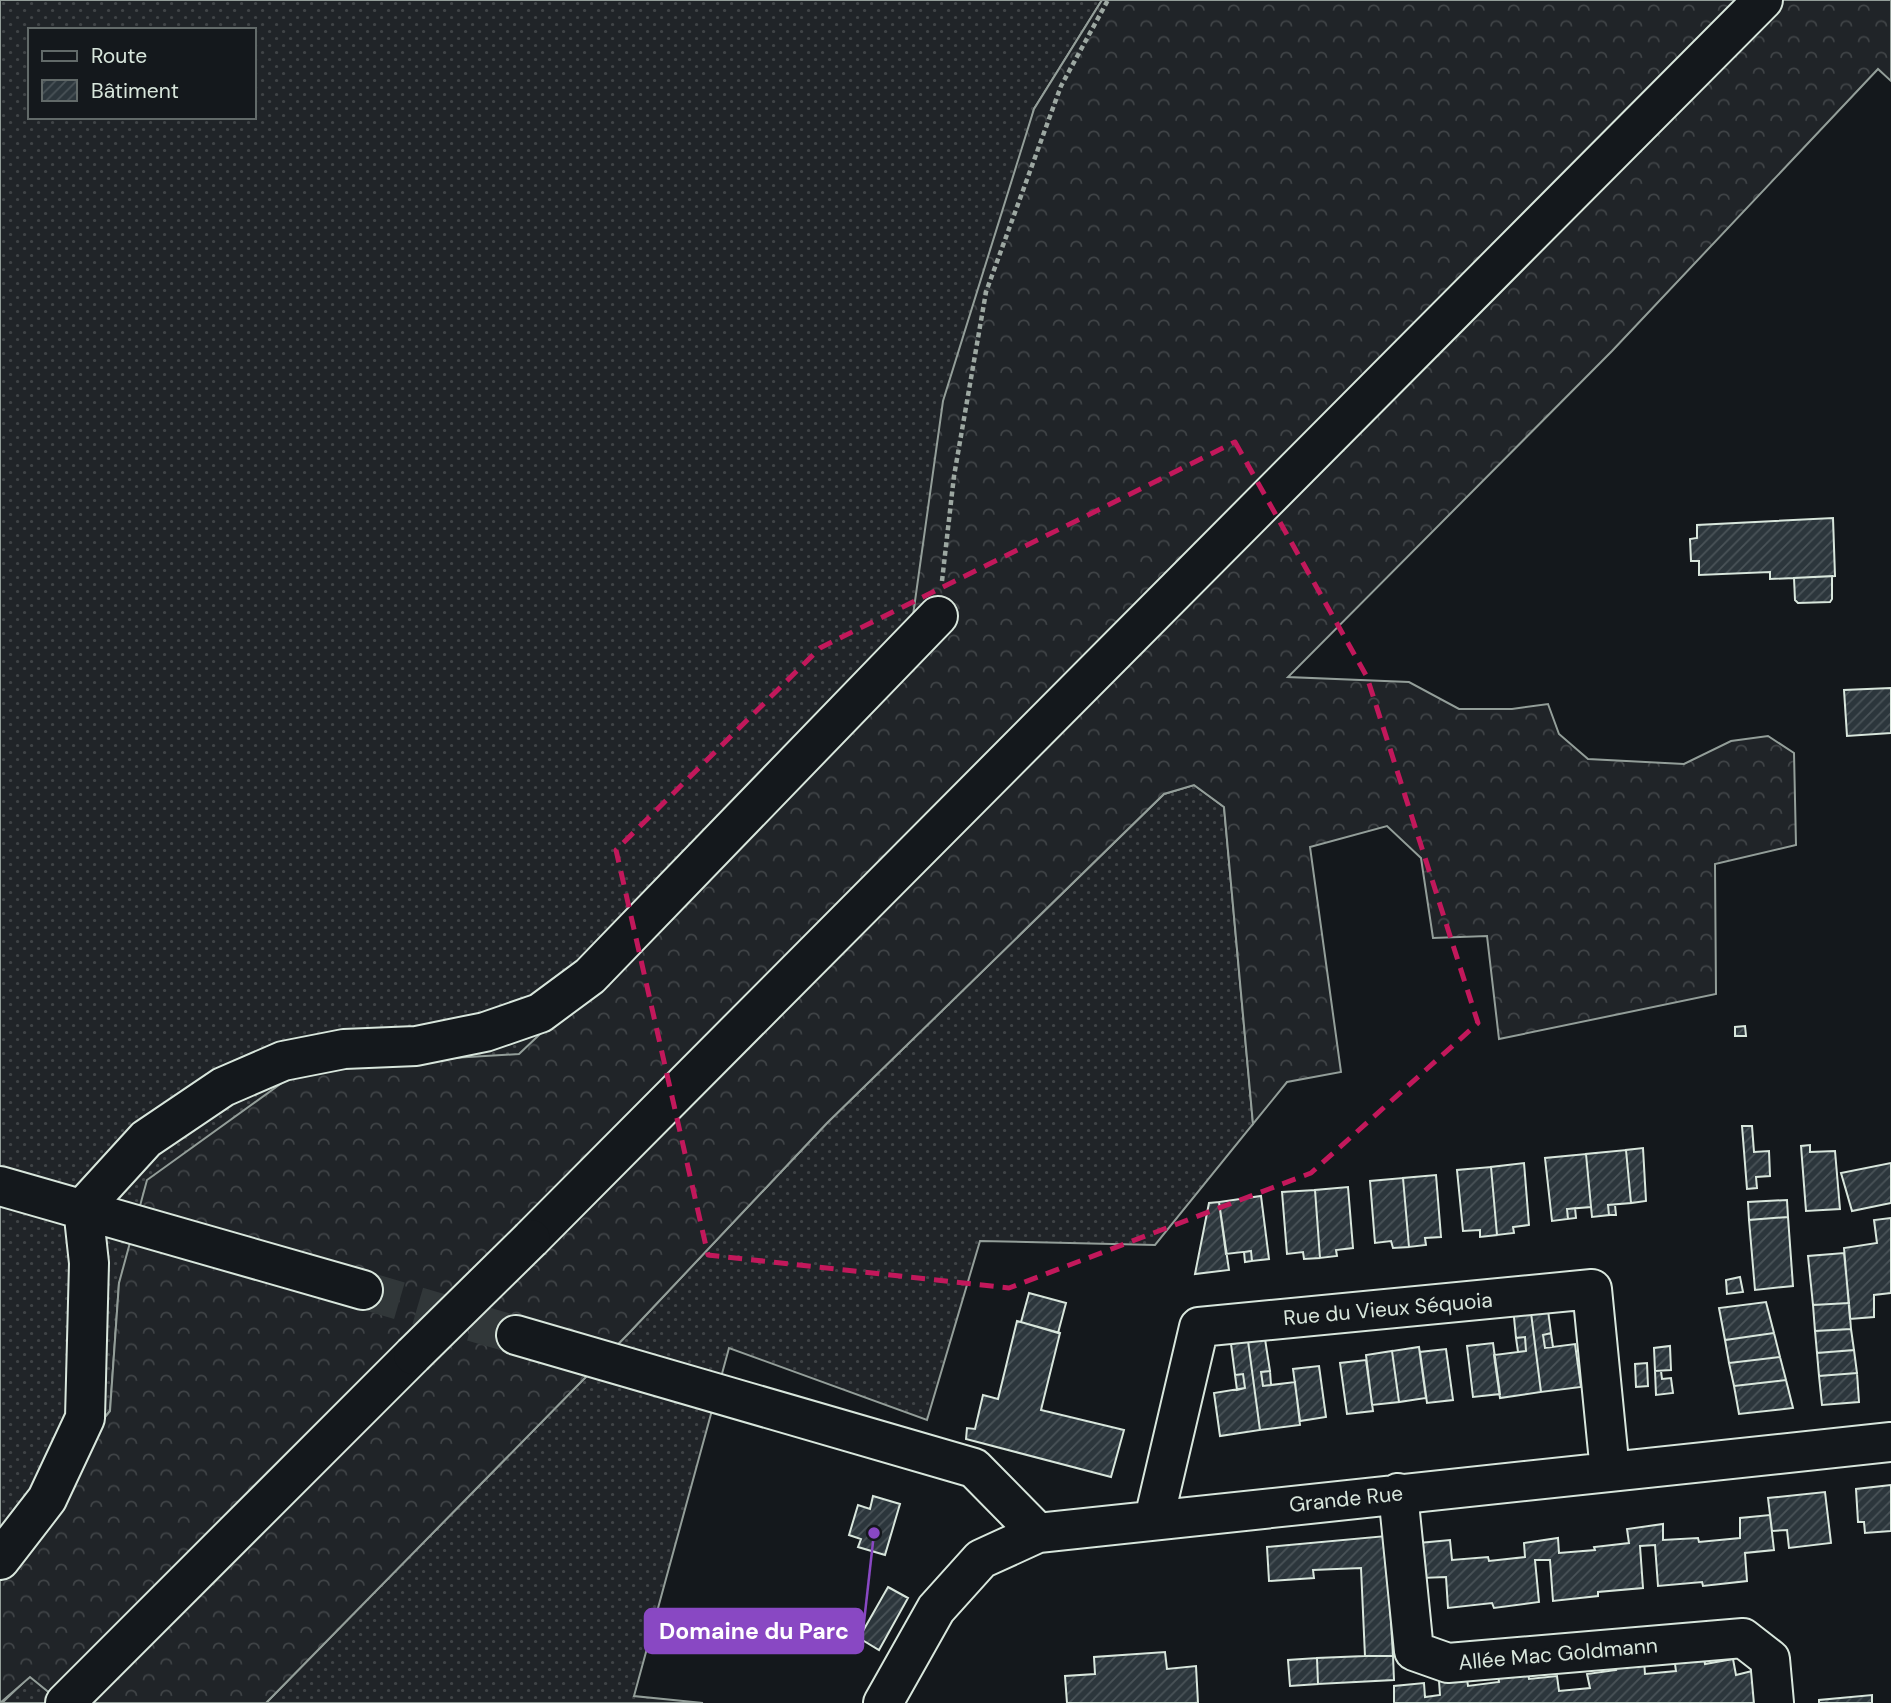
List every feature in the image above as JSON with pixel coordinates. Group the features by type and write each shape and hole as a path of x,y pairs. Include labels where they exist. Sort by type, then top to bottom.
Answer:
{"main road":[{"path":"65,1703 1763,0"},
{"path":"0,1560 47,1499 85,1418 89,1263 83,1209 146,1139 223,1087 283,1061 344,1049 416,1046 485,1032 540,1013 590,976 938,616"},
{"path":"0,1186 363,1290"},
{"name":"Rue du Vieux Séquoia","path":"1154,1519 1199,1327 1592,1289 1611,1472"},
{"path":"516,1335 974,1468 1038,1533"},
{"name":"Grande Rue","path":"883,1703 936,1609 981,1559 1038,1533 1891,1442"},
{"name":"Allée Mac Goldmann","path":"1398,1493 1414,1651 1448,1663 1743,1639 1770,1659 1774,1703"}],"path":[{"path":"938,616 954,476 986,292 1061,86 1108,0"}],"highlighted area":[{"path":"1235,442 1367,677 1478,1023 1311,1173 1009,1288 708,1255 616,850 820,648"}],"green space":[{"path":"0,0 1102,0 1034,109 908,651 784,803 519,1055 304,1067 119,1283 110,1411 0,1546"},
{"path":"1102,0 1891,0 1891,81 1878,69 1612,351 1288,677 1409,682 1459,709 1512,709 1548,704 1559,734 1588,759 1684,764 1731,741 1768,736 1794,753 1796,845 1715,864 1716,994 1499,1039 1487,936 1433,938 1421,858 1387,826 1310,847 1341,1072 1287,1082 1253,1124 1224,807 1194,785 1164,794 827,1123 628,1334 266,1703 62,1703 30,1677 0,1703 0,1546 110,1411 119,1283 147,1180 304,1067 519,1054 784,803 908,651 943,401 1034,109"},
{"path":"1194,785 1224,807 1253,1124 1155,1245 980,1241 927,1420 729,1348 634,1696 703,1703 266,1703 628,1334 827,1123 1164,794"},
{"path":"30,1676 62,1703 2,1703"}],"building":[{"path":"1833,518 1835,576 1770,579 1770,572 1699,575 1699,561 1691,561 1690,539 1697,538 1697,525"},
{"path":"1832,576 1830,602 1798,603 1795,600 1794,578"},
{"path":"1891,688 1891,733 1847,736 1844,690"},
{"path":"1745,1026 1746,1036 1735,1036 1735,1027"},
{"path":"1742,1126 1752,1126 1754,1152 1769,1151 1770,1176 1756,1177 1757,1188 1747,1189"},
{"path":"1810,1145 1810,1152 1835,1151 1840,1209 1806,1211 1801,1146"},
{"path":"1643,1148 1646,1201 1631,1203 1626,1150"},
{"path":"1626,1150 1631,1203 1608,1205 1609,1215 1592,1217 1586,1154"},
{"path":"1586,1154 1591,1207 1567,1209 1568,1219 1552,1221 1545,1158"},
{"path":"1524,1163 1529,1225 1513,1227 1514,1233 1497,1235 1491,1167"},
{"path":"1891,1163 1891,1203 1852,1211 1841,1173"},
{"path":"1491,1167 1497,1235 1480,1237 1480,1230 1463,1231 1457,1170"},
{"path":"1436,1175 1441,1237 1425,1238 1426,1245 1409,1247 1403,1178"},
{"path":"1403,1178 1409,1247 1393,1248 1391,1241 1375,1243 1370,1181"},
{"path":"1348,1187 1353,1248 1336,1250 1337,1256 1320,1258 1315,1190"},
{"path":"1315,1190 1320,1258 1304,1259 1303,1252 1287,1254 1282,1192"},
{"path":"1261,1196 1269,1259 1252,1261 1251,1251 1226,1254 1219,1202"},
{"path":"1787,1200 1788,1217 1749,1220 1748,1202"},
{"path":"1219,1202 1229,1270 1195,1274 1209,1203"},
{"path":"1608,1205 1615,1205 1616,1215 1609,1215"},
{"path":"1575,1208 1576,1218 1568,1219 1567,1209"},
{"path":"1788,1217 1793,1286 1755,1290 1749,1220"},
{"path":"1891,1218 1891,1293 1874,1295 1874,1317 1850,1319 1844,1248 1877,1243 1874,1220"},
{"path":"1251,1251 1252,1261 1245,1262 1244,1252"},
{"path":"1844,1253 1849,1303 1813,1305 1808,1256"},
{"path":"1740,1277 1743,1292 1727,1294 1726,1280"},
{"path":"1029,1293 1066,1303 1058,1333 1021,1322"},
{"path":"1766,1302 1774,1333 1725,1340 1719,1308"},
{"path":"1547,1303 1551,1333 1543,1335 1545,1348 1575,1344 1581,1387 1541,1392 1530,1305"},
{"path":"1849,1303 1851,1329 1815,1331 1813,1305"},
{"path":"1530,1305 1541,1392 1500,1398 1494,1355 1526,1351 1525,1337 1516,1338 1513,1307"},
{"path":"1017,1321 1060,1333 1041,1410 1124,1430 1111,1477 966,1439 967,1428 975,1429 983,1395 998,1399"},
{"path":"1851,1329 1854,1350 1817,1353 1815,1331"},
{"path":"1551,1333 1553,1347 1545,1348 1543,1335"},
{"path":"1774,1333 1780,1357 1729,1363 1725,1340"},
{"path":"1525,1337 1526,1351 1518,1352 1516,1338"},
{"path":"1265,1339 1270,1371 1261,1372 1263,1386 1295,1382 1300,1425 1260,1430 1248,1341"},
{"path":"1248,1341 1260,1430 1220,1436 1214,1393 1245,1388 1243,1374 1235,1375 1231,1344"},
{"path":"1493,1343 1500,1394 1473,1397 1467,1346"},
{"path":"1670,1346 1671,1370 1655,1371 1654,1348"},
{"path":"1419,1347 1426,1398 1399,1402 1392,1351"},
{"path":"1446,1349 1453,1400 1427,1403 1420,1352"},
{"path":"1854,1350 1857,1373 1819,1376 1817,1353"},
{"path":"1392,1351 1399,1402 1372,1405 1366,1355"},
{"path":"1780,1357 1786,1380 1734,1386 1729,1363"},
{"path":"1366,1360 1373,1411 1347,1414 1340,1363"},
{"path":"1647,1363 1648,1386 1636,1387 1635,1364"},
{"path":"1319,1366 1326,1417 1300,1421 1293,1369"},
{"path":"1270,1371 1271,1385 1263,1386 1261,1372"},
{"path":"1655,1371 1661,1371 1662,1379 1671,1378 1673,1393 1656,1395"},
{"path":"1857,1373 1859,1402 1822,1405 1819,1376"},
{"path":"1243,1374 1245,1388 1237,1390 1235,1375"},
{"path":"1786,1380 1793,1408 1739,1414 1734,1386"},
{"path":"1891,1485 1891,1531 1865,1533 1864,1522 1858,1522 1856,1489"},
{"path":"1825,1492 1831,1543 1789,1548 1787,1530 1772,1531 1768,1498"},
{"path":"873,1496 900,1504 885,1555 858,1547 861,1539 849,1535 858,1505 870,1509"},
{"path":"1770,1515 1774,1550 1745,1553 1747,1581 1703,1586 1702,1582 1658,1586 1655,1545 1640,1546 1643,1588 1598,1592 1598,1596 1553,1601 1550,1560 1535,1560 1539,1602 1494,1608 1492,1603 1448,1608 1446,1577 1421,1578 1419,1543 1450,1540 1452,1560 1488,1557 1489,1561 1525,1557 1524,1543 1558,1538 1559,1553 1595,1550 1594,1547 1629,1543 1627,1529 1663,1524 1663,1540 1698,1538 1699,1542 1740,1538 1740,1518"},
{"path":"1386,1536 1393,1656 1365,1656 1361,1568 1313,1570 1314,1578 1269,1581 1267,1547"},
{"path":"888,1587 908,1598 879,1650 859,1638"},
{"path":"1165,1652 1167,1669 1196,1666 1198,1703 1067,1703 1065,1676 1095,1674 1094,1657"},
{"path":"1703,1653 1705,1664 1733,1659 1736,1675 1752,1671 1757,1703 1394,1703 1394,1686 1424,1683 1425,1697 1440,1695 1439,1681 1467,1679 1468,1686 1499,1682 1498,1675 1528,1673 1529,1679 1557,1676 1559,1691 1590,1688 1587,1674 1616,1670 1614,1663 1644,1660 1645,1674 1676,1671 1674,1657"},
{"path":"1393,1656 1394,1680 1318,1684 1317,1658"},
{"path":"1317,1658 1318,1684 1290,1686 1288,1660"},
{"path":"1872,1695 1872,1703 1819,1703 1819,1700"}],"tunnel":[{"path":"363,1290 516,1335"}],"place":[{"name":"Domaine du Parc","path":"874,1533"}]}
